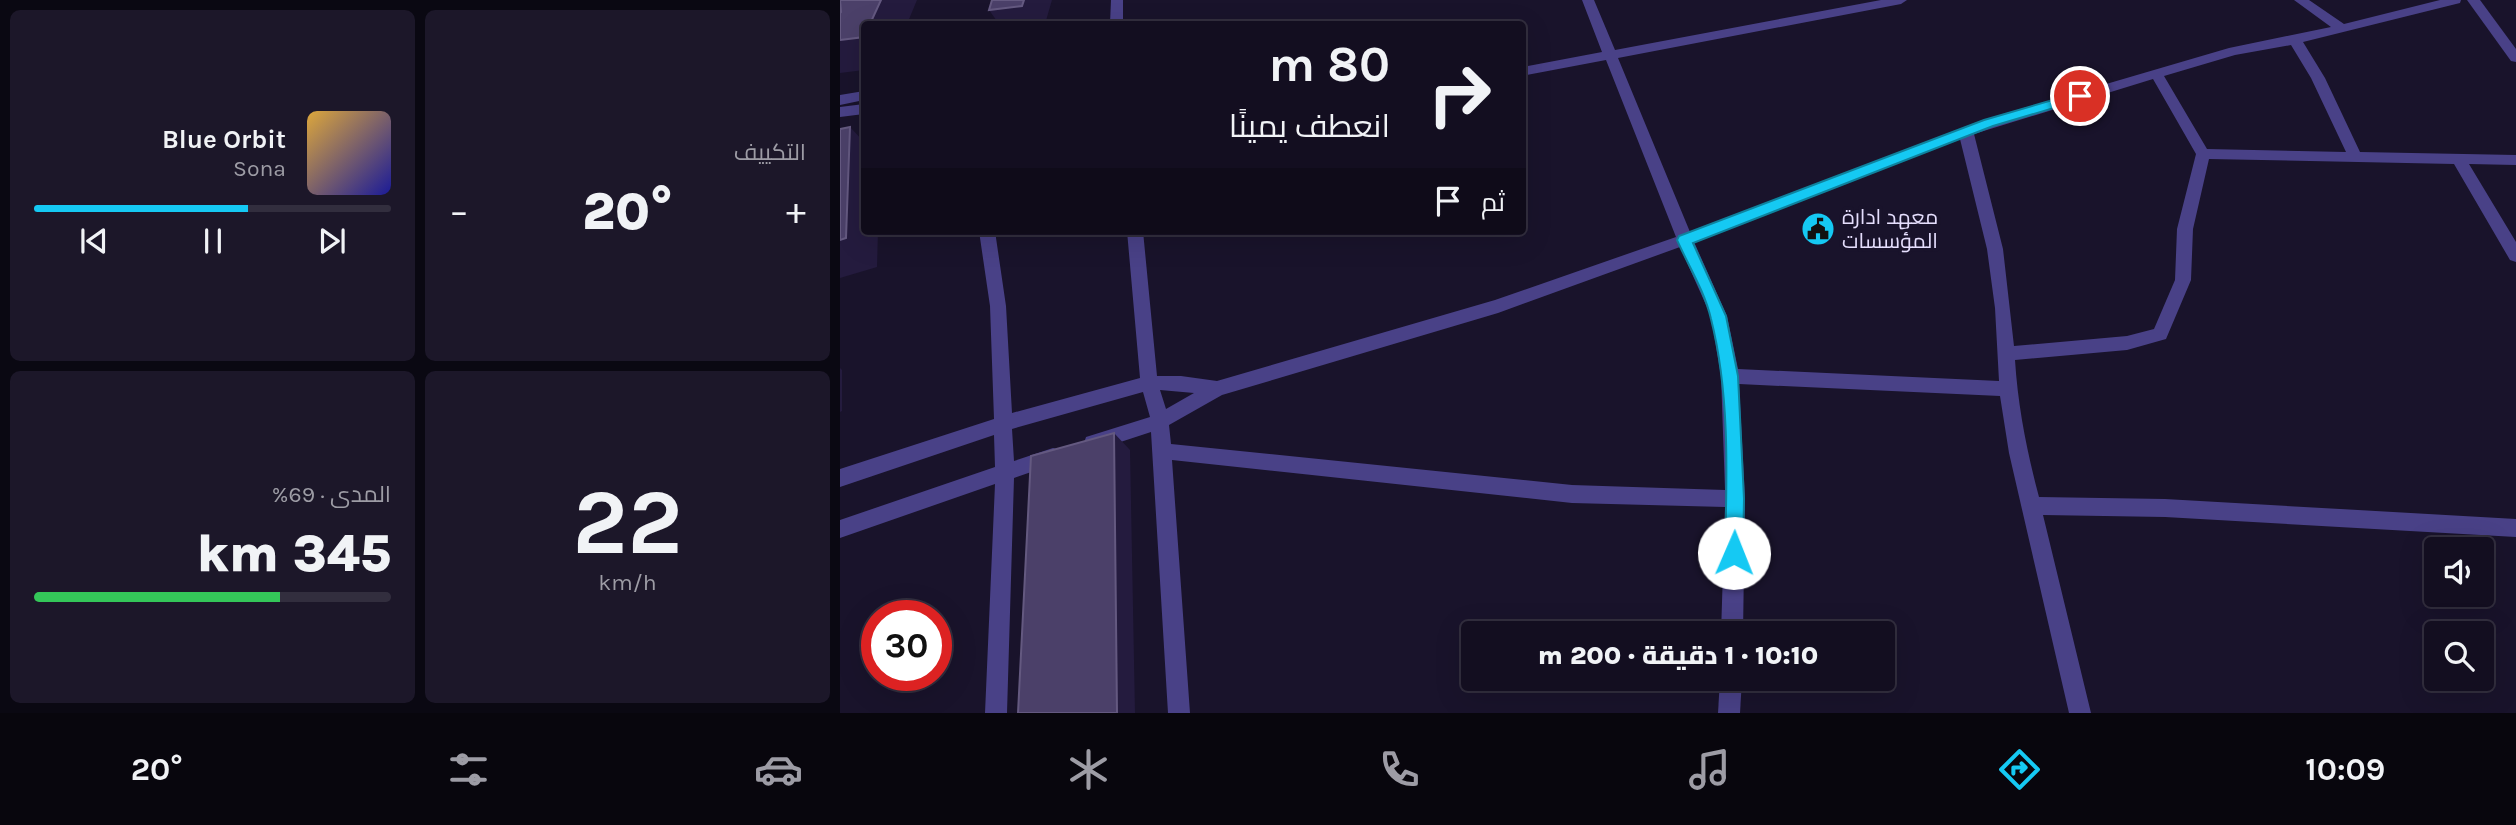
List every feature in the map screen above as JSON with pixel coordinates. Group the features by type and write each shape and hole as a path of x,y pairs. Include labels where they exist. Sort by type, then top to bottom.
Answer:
{"street":[{"path":"1116,0 1117,21"},
{"path":"1588,0 1685,240 1719,316 1730,376 1735,499 1732,621"},
{"path":"1526,71 1901,0"},
{"path":"2300,0 2342,28"},
{"path":"840,529 1005,471 1160,421 1217,389 1498,306 1685,240 1988,123 2234,51 2295,40 2455,0"},
{"path":"2473,0 2516,58"},
{"path":"2295,40 2318,78 2355,156"},
{"path":"2006,355 2127,342 2160,334 2183,280 2185,229 2203,154 2157,75"},
{"path":"840,100 861,96"},
{"path":"840,112 861,109"},
{"path":"1966,133 1995,249 2008,389 2018,453 2080,713"},
{"path":"2203,154 2516,160"},
{"path":"2459,160 2516,256"},
{"path":"988,235 998,306 1005,471 996,713"},
{"path":"1135,235 1149,383 1160,421 1179,713"},
{"path":"1730,376 2008,389"},
{"path":"840,478 1002,424 1149,383 1181,383 1217,389"},
{"path":"1162,451 1370,475 1572,494 1735,499"},
{"path":"2031,506 2165,508 2516,528"},
{"path":"1729,713 1730,691"}],"building":[{"path":"840,0 881,0 871,21 861,21 861,37 840,40"},
{"path":"992,0 1024,0 1022,6 989,10"},
{"path":"850,127 846,238 840,240 840,129"},
{"path":"1114,433 1117,713 1018,713 1031,456"}],"place":[{"name":"معهد ادارة المؤسسات","path":"1818,229"}],"route":[{"path":"1734,553 1735,499 1730,376 1719,316 1685,240 1988,123 2080,96"}]}
